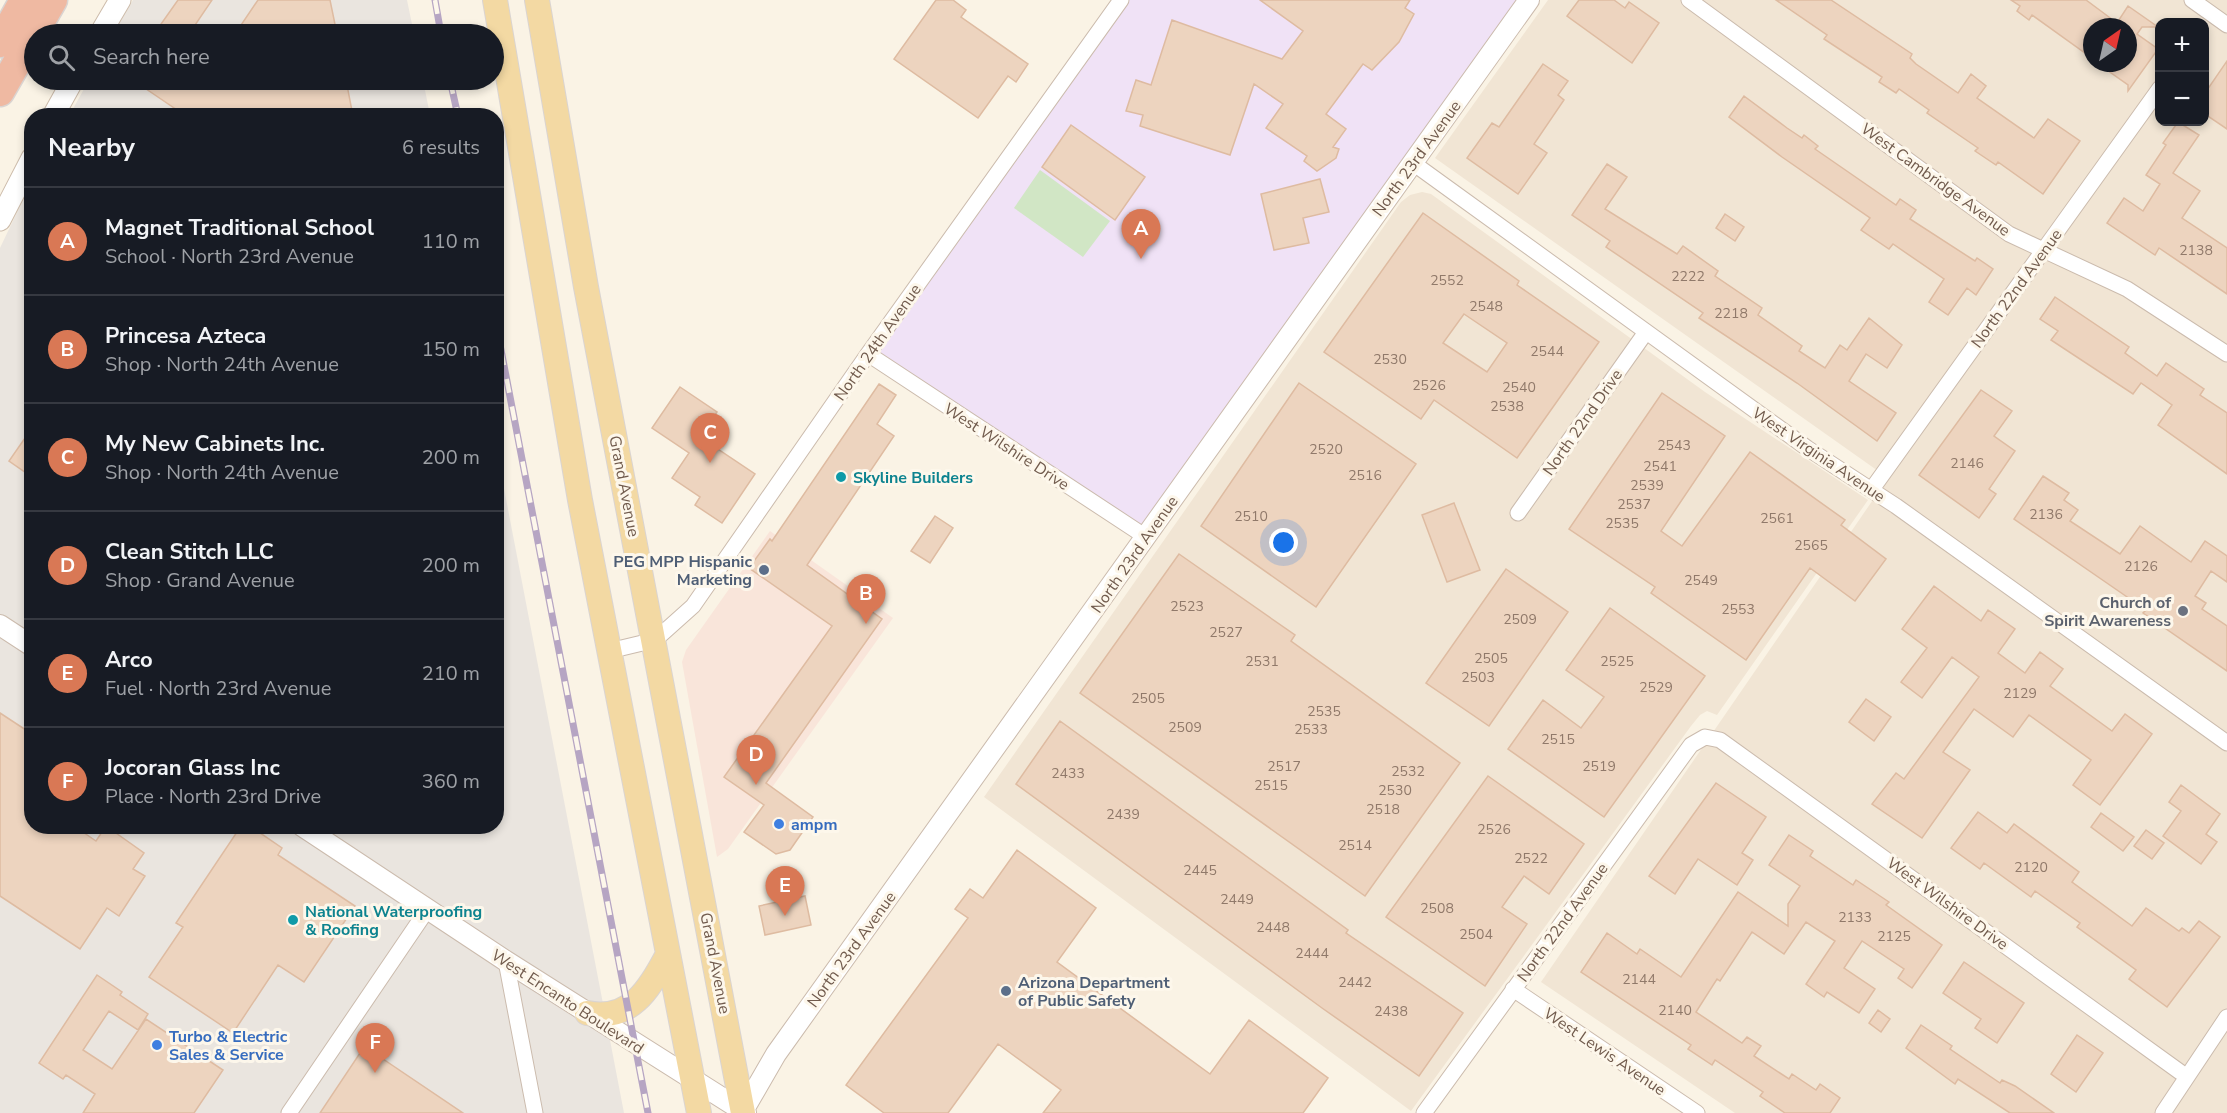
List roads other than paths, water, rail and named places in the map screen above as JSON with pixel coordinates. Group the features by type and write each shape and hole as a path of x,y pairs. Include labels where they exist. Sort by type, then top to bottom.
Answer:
{"highway":[{"path":"0,43 24,0"},
{"path":"39,24 53,0"},
{"path":"55,24 74,0"},
{"path":"0,94 24,51"},
{"path":"0,94 24,64"}],"main road":[{"path":"106,24 120,0"},
{"path":"495,0 499,24"},
{"name":"Grand Avenue","path":"537,0 586,288 744,1112"},
{"path":"504,55 541,282 609,651 699,1113"},
{"path":"57,108 67,90"},
{"path":"0,220 24,174"},
{"path":"587,1013 615,1014 628,1007 654,979 668,954"}],"street":[{"name":"North 24th Avenue","path":"609,651 655,640 693,606 868,354 1121,0"},
{"name":"North 23rd Avenue","path":"744,1112 776,1054 1529,0"},
{"name":"West Cambridge Avenue","path":"1689,0 2009,234 2127,289 2227,354"},
{"path":"2192,0 2206,18"},
{"path":"2209,20 2227,25"},
{"name":"North 22nd Avenue","path":"1872,489 2155,95"},
{"name":"West Virginia Avenue","path":"1413,163 1807,448 1872,489 2227,743"},
{"name":"North 22nd Drive","path":"1518,513 1646,332"},
{"name":"West Wilshire Drive","path":"868,354 1146,537"},
{"path":"0,625 24,641"},
{"name":"West Wilshire Drive","path":"1705,736 1720,740 1730,747 2187,1077"},
{"name":"North 22nd Avenue","path":"1424,1113 1691,745 1705,736"},
{"name":"West Encanto Boulevard","path":"314,834 427,910 744,1112"},
{"path":"289,1113 427,910"},
{"path":"506,961 535,1113"},
{"name":"West Lewis Avenue","path":"1513,989 1697,1113"},
{"path":"2163,1113 2227,1017"}],"railway":[{"path":"435,0 439,24"},
{"path":"452,90 456,108"},
{"path":"504,366 648,1113"}],"place":[{"name":"Magnet Traditional School","path":"1141,259"},
{"name":"My New Cabinets Inc.","path":"710,463"},
{"name":"Skyline Builders","path":"841,477"},
{"name":"PEG MPP Hispanic Marketing","path":"764,570"},
{"name":"Church of Spirit Awareness","path":"2183,611"},
{"name":"Princesa Azteca","path":"866,624"},
{"name":"Clean Stitch LLC","path":"756,785"},
{"name":"ampm","path":"779,824"},
{"name":"Arco","path":"785,916"},
{"name":"National Waterproofing & Roofing","path":"293,920"},
{"name":"Arizona Department of Public Safety","path":"1006,991"},
{"name":"Turbo & Electric Sales & Service","path":"157,1045"},
{"name":"Jocoran Glass Inc","path":"375,1073"}]}
